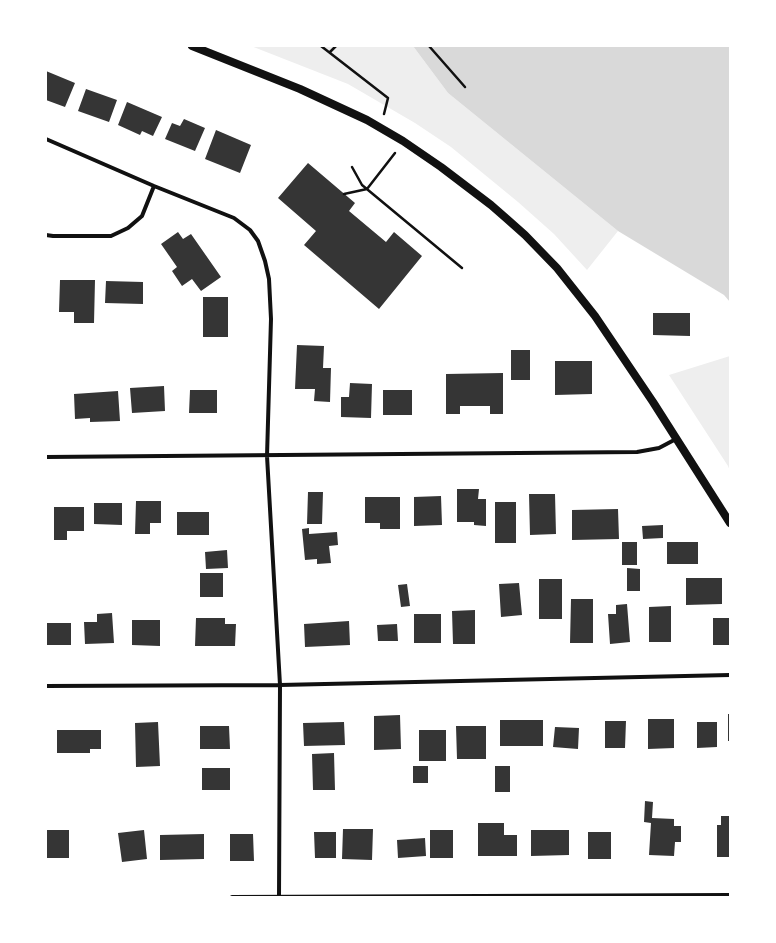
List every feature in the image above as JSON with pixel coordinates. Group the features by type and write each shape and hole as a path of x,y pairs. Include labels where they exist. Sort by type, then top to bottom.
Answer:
{"main road":[{"path":"192,46 300,90 367,120 422,153 491,205 541,251 570,283 610,338 730,523"}],"street":[{"path":"46,139 154,186 234,218 250,230 258,241 265,261 269,287 271,319 268,456 280,685 279,897"},
{"path":"46,235 110,236 128,228 142,216 154,186"},
{"path":"46,458 637,452 659,448 676,439"},
{"path":"46,686 280,685 730,675"},
{"path":"232,897 730,895"}],"path":[{"path":"321,46 388,98 384,114"},
{"path":"330,52 336,46"},
{"path":"429,46 464,87"},
{"path":"344,194 367,189 395,153"},
{"path":"352,167 362,185 462,268"}],"shaded area":[{"path":"251,46 413,46 448,93 618,231 587,270 554,234 518,202 451,147 415,123 348,84"},
{"path":"413,46 730,46 730,302 724,295 618,231 448,93"},
{"path":"730,356 730,471 669,375"}],"building":[{"path":"46,71 75,83 65,107 46,100"},
{"path":"86,89 117,100 109,122 78,111"},
{"path":"127,102 162,117 153,136 142,131 140,135 118,125"},
{"path":"184,119 205,128 195,151 165,139 172,123 180,126"},
{"path":"216,130 251,145 240,173 205,159"},
{"path":"308,163 355,203 349,211 386,242 394,232 422,256 379,309 304,245 316,231 278,198"},
{"path":"178,232 183,239 191,234 221,277 201,291 192,279 182,286 172,271 177,267 161,244"},
{"path":"60,280 95,280 94,323 74,323 74,312 59,312"},
{"path":"106,281 143,282 143,304 105,303"},
{"path":"203,297 228,297 228,337 203,337"},
{"path":"653,313 690,313 690,336 653,335"},
{"path":"297,345 324,346 323,368 331,368 330,402 314,401 315,389 295,389"},
{"path":"511,350 530,350 530,380 511,380"},
{"path":"555,361 592,361 592,394 555,395"},
{"path":"503,373 503,414 490,414 490,406 460,406 460,414 446,414 446,374"},
{"path":"350,383 372,384 371,418 341,417 341,397 349,397"},
{"path":"164,386 165,411 132,413 130,388"},
{"path":"190,390 217,390 217,413 189,413"},
{"path":"383,390 412,390 412,415 383,415"},
{"path":"118,391 120,421 90,422 90,418 75,419 74,394"},
{"path":"457,489 479,489 478,499 486,499 486,526 474,525 474,522 457,522"},
{"path":"308,492 323,492 322,524 307,524"},
{"path":"529,494 555,494 556,534 530,535"},
{"path":"441,496 442,525 414,526 414,497"},
{"path":"365,497 400,497 400,529 380,529 380,523 365,523"},
{"path":"136,501 161,501 161,523 150,523 150,534 135,534"},
{"path":"495,502 516,502 516,543 495,543"},
{"path":"94,503 122,503 122,525 94,524"},
{"path":"54,507 84,507 84,531 67,531 67,540 54,540"},
{"path":"618,509 619,539 572,540 572,510"},
{"path":"177,512 209,512 209,535 177,535"},
{"path":"663,525 663,538 643,539 642,526"},
{"path":"309,528 309,534 337,532 338,545 329,546 331,563 317,564 317,559 305,560 302,529"},
{"path":"622,542 637,542 637,565 622,565"},
{"path":"667,542 698,542 698,564 667,564"},
{"path":"227,550 228,568 206,569 205,552"},
{"path":"627,568 640,569 640,591 627,591"},
{"path":"200,573 223,573 223,597 200,597"},
{"path":"686,578 722,578 722,604 686,605"},
{"path":"539,579 562,579 562,619 539,619"},
{"path":"519,583 522,615 501,617 499,584"},
{"path":"407,584 410,606 401,607 398,585"},
{"path":"571,599 593,599 593,643 570,643"},
{"path":"627,604 630,642 610,644 608,614 616,614 616,605"},
{"path":"671,606 671,642 649,642 649,607"},
{"path":"475,610 475,644 453,644 452,611"},
{"path":"112,613 114,643 85,644 84,622 97,622 97,614"},
{"path":"414,614 441,614 441,643 414,643"},
{"path":"196,618 225,618 225,624 236,624 235,646 195,646"},
{"path":"713,618 730,618 730,645 713,645"},
{"path":"132,620 160,620 160,646 132,645"},
{"path":"349,621 350,645 305,647 304,624"},
{"path":"46,623 71,623 71,645 46,645"},
{"path":"397,624 398,641 378,641 377,625"},
{"path":"728,714 730,714 730,741 728,741"},
{"path":"400,715 401,749 374,750 374,716"},
{"path":"648,719 674,719 674,748 648,749"},
{"path":"500,720 543,720 543,746 500,746"},
{"path":"605,721 626,721 625,748 605,748"},
{"path":"158,722 160,766 136,767 135,723"},
{"path":"344,722 345,745 304,746 303,723"},
{"path":"697,722 717,722 717,747 697,748"},
{"path":"200,726 229,726 230,749 200,749"},
{"path":"456,726 486,726 486,759 457,759"},
{"path":"555,727 579,728 578,749 553,747"},
{"path":"57,730 101,730 101,749 90,749 90,753 57,753"},
{"path":"419,730 446,730 446,761 419,761"},
{"path":"334,753 335,790 313,790 312,754"},
{"path":"413,766 428,766 428,783 413,783"},
{"path":"495,766 510,766 510,792 495,792"},
{"path":"202,768 230,768 230,790 202,790"},
{"path":"645,801 653,802 652,818 674,819 674,826 681,826 681,842 675,842 674,856 649,855 651,823 644,822"},
{"path":"721,816 730,816 730,857 717,857 717,825 721,825"},
{"path":"478,823 504,823 504,835 517,835 517,856 478,856"},
{"path":"343,829 373,829 372,860 342,859"},
{"path":"46,830 69,830 69,858 46,858"},
{"path":"144,830 147,859 122,862 118,833"},
{"path":"430,830 453,830 453,858 430,858"},
{"path":"531,830 569,830 569,855 531,856"},
{"path":"314,832 336,832 336,858 315,858"},
{"path":"588,832 611,832 611,859 588,859"},
{"path":"204,834 204,859 160,860 160,835"},
{"path":"230,834 253,834 254,861 230,861"},
{"path":"425,838 426,856 398,858 397,840"}]}
